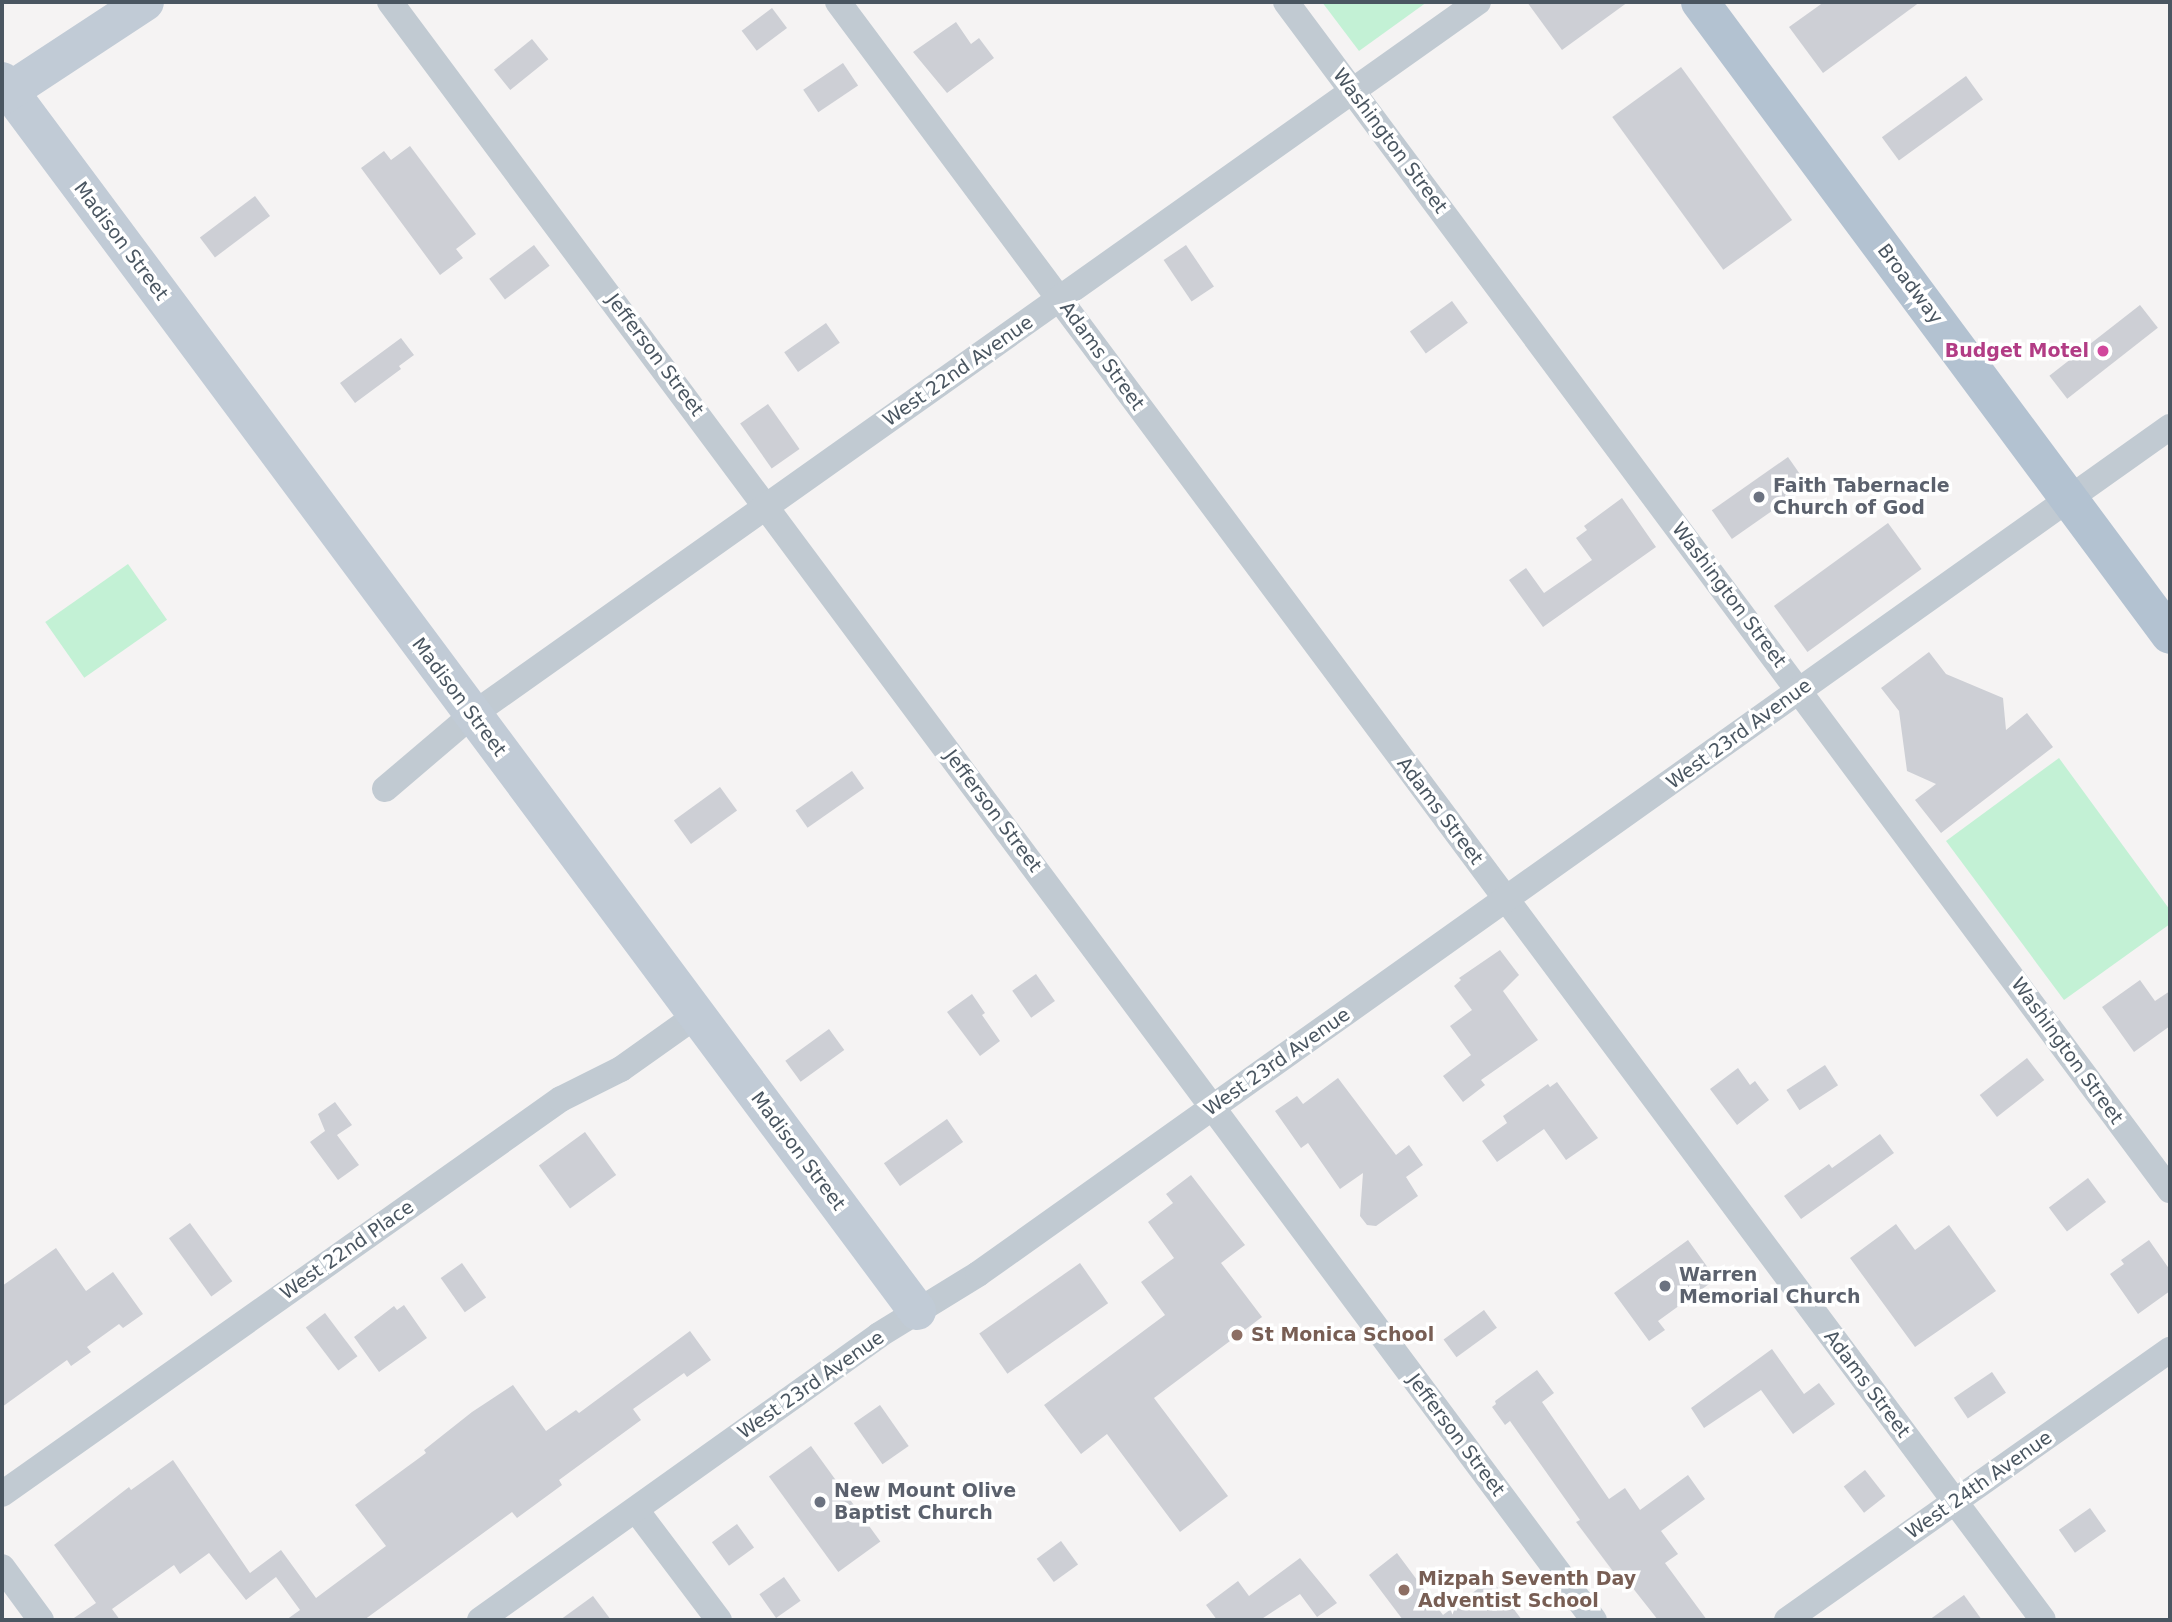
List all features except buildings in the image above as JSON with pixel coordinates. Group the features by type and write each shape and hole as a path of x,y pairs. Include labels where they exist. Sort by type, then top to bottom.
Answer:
{"main road":[{"name":"Broadway","path":"1700,2 2170,635"}],"street":[{"path":"4,89 145,2"},
{"name":"Jefferson Street","path":"390,2 1594,1620"},
{"name":"Adams Street","path":"838,2 2043,1620"},
{"name":"Washington Street","path":"1286,2 2170,1190"},
{"name":"West 22nd Avenue","path":"385,789 472,715 1478,2"},
{"name":"Madison Street","path":"4,89 917,1311"},
{"name":"West 23rd Avenue","path":"480,1620 917,1311 978,1274 2170,427"},
{"name":"West 22nd Place","path":"2,1494 561,1099 621,1069 697,1015"},
{"name":"West 24th Avenue","path":"1787,1620 2170,1350"},
{"path":"636,1510 719,1620"},
{"path":"2,1567 41,1620"}],"green space":[{"path":"1322,2 1427,2 1359,51"},
{"path":"128,564 167,620 84,678 45,622"},
{"path":"2059,758 2170,910 2170,924 2064,1000 1946,841"}],"place":[{"name":"Budget Motel","path":"2103,351"},
{"name":"Faith Tabernacle Church of God","path":"1759,497"},
{"name":"Warren Memorial Church","path":"1665,1286"},
{"name":"St Monica School","path":"1237,1335"},
{"name":"New Mount Olive Baptist Church","path":"820,1502"},
{"name":"Mizpah Seventh Day Adventist School","path":"1404,1590"}]}
